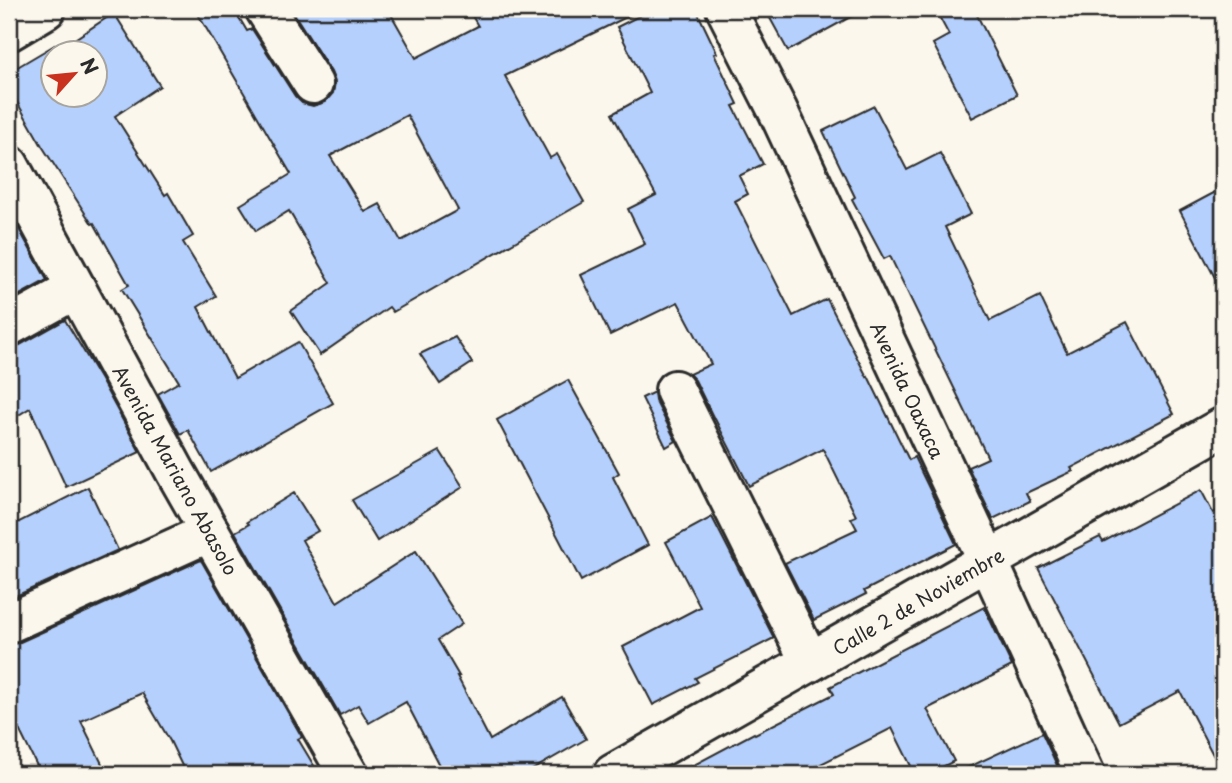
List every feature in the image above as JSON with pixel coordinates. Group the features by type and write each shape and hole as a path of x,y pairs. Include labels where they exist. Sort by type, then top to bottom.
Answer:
{"street":[{"path":"9,31 47,9"},
{"path":"265,9 313,84"},
{"name":"Avenida Oaxaca","path":"726,9 778,111 1085,774"},
{"name":"Avenida Mariano Abasolo","path":"9,165 210,533 348,774"},
{"path":"9,326 76,289"},
{"path":"675,390 810,662"},
{"name":"Calle 2 de Noviembre","path":"613,774 1223,427"},
{"path":"9,623 210,533"}],"building":[{"path":"195,9 234,9 247,31 252,29 295,96 302,103 313,106 325,102 333,93 335,82 291,9 388,9 416,58 478,26 468,9 643,9 505,76 550,158 557,154 584,202 393,312 389,307 320,355 291,311 331,283 289,211 256,231 240,205 291,174","holes":["407,115 458,210 401,241 380,204 365,212 330,156"]},
{"path":"653,9 696,9 738,104 733,106 763,164 739,176 748,194 735,201 793,316 827,299 909,460 914,457 956,544 814,620 785,563 857,529 851,518 856,516 823,449 749,486 695,380 689,374 711,364 678,302 610,335 581,275 645,244 628,209 656,195 612,114 650,93 617,27"},
{"path":"765,9 865,9 788,51"},
{"path":"935,9 974,9 1017,95 972,118 933,44 949,35"},
{"path":"114,13 160,86 115,116 165,195 168,193 193,236 183,242 216,296 198,307 235,378 298,342 333,403 211,472 188,430 180,434 158,394 179,382 122,289 129,285 94,223 92,224 42,146 9,88 9,72 38,55 38,108 108,108 108,38 76,38"},
{"path":"874,106 907,170 940,153 971,214 945,227 990,321 1040,296 1067,353 1127,322 1174,414 1071,468 1073,471 1026,493 1030,501 993,519 968,467 988,458 890,256 884,259 852,199 855,197 823,131"},
{"path":"1223,188 1223,293 1180,211"},
{"path":"9,211 47,280 9,301"},
{"path":"65,320 140,452 66,487 30,408 9,421 9,348 20,345"},
{"path":"455,337 472,363 440,384 420,354"},
{"path":"568,380 619,473 613,477 648,545 581,581 497,420"},
{"path":"654,392 655,400 676,441 666,447 642,398"},
{"path":"440,451 463,487 377,541 352,500"},
{"path":"88,487 118,550 9,599 9,527"},
{"path":"1201,490 1213,513 1223,508 1223,774 1180,691 1119,723 1038,568 1100,537 1103,542"},
{"path":"294,493 318,531 302,540 337,602 416,551 462,624 438,640 490,740 562,697 586,739 525,774 433,774 441,769 406,702 369,723 358,705 340,715 235,532"},
{"path":"712,517 774,638 695,678 698,682 653,705 623,647 700,607 666,542"},
{"path":"201,560 302,737 298,739 319,774 186,774 142,693 81,721 107,774 41,774 9,709 9,645"},
{"path":"984,607 1012,666 927,709 954,761 929,774 915,774 892,728 801,774 677,774 834,694 830,687"},
{"path":"1042,733 1061,774 954,774"}]}
